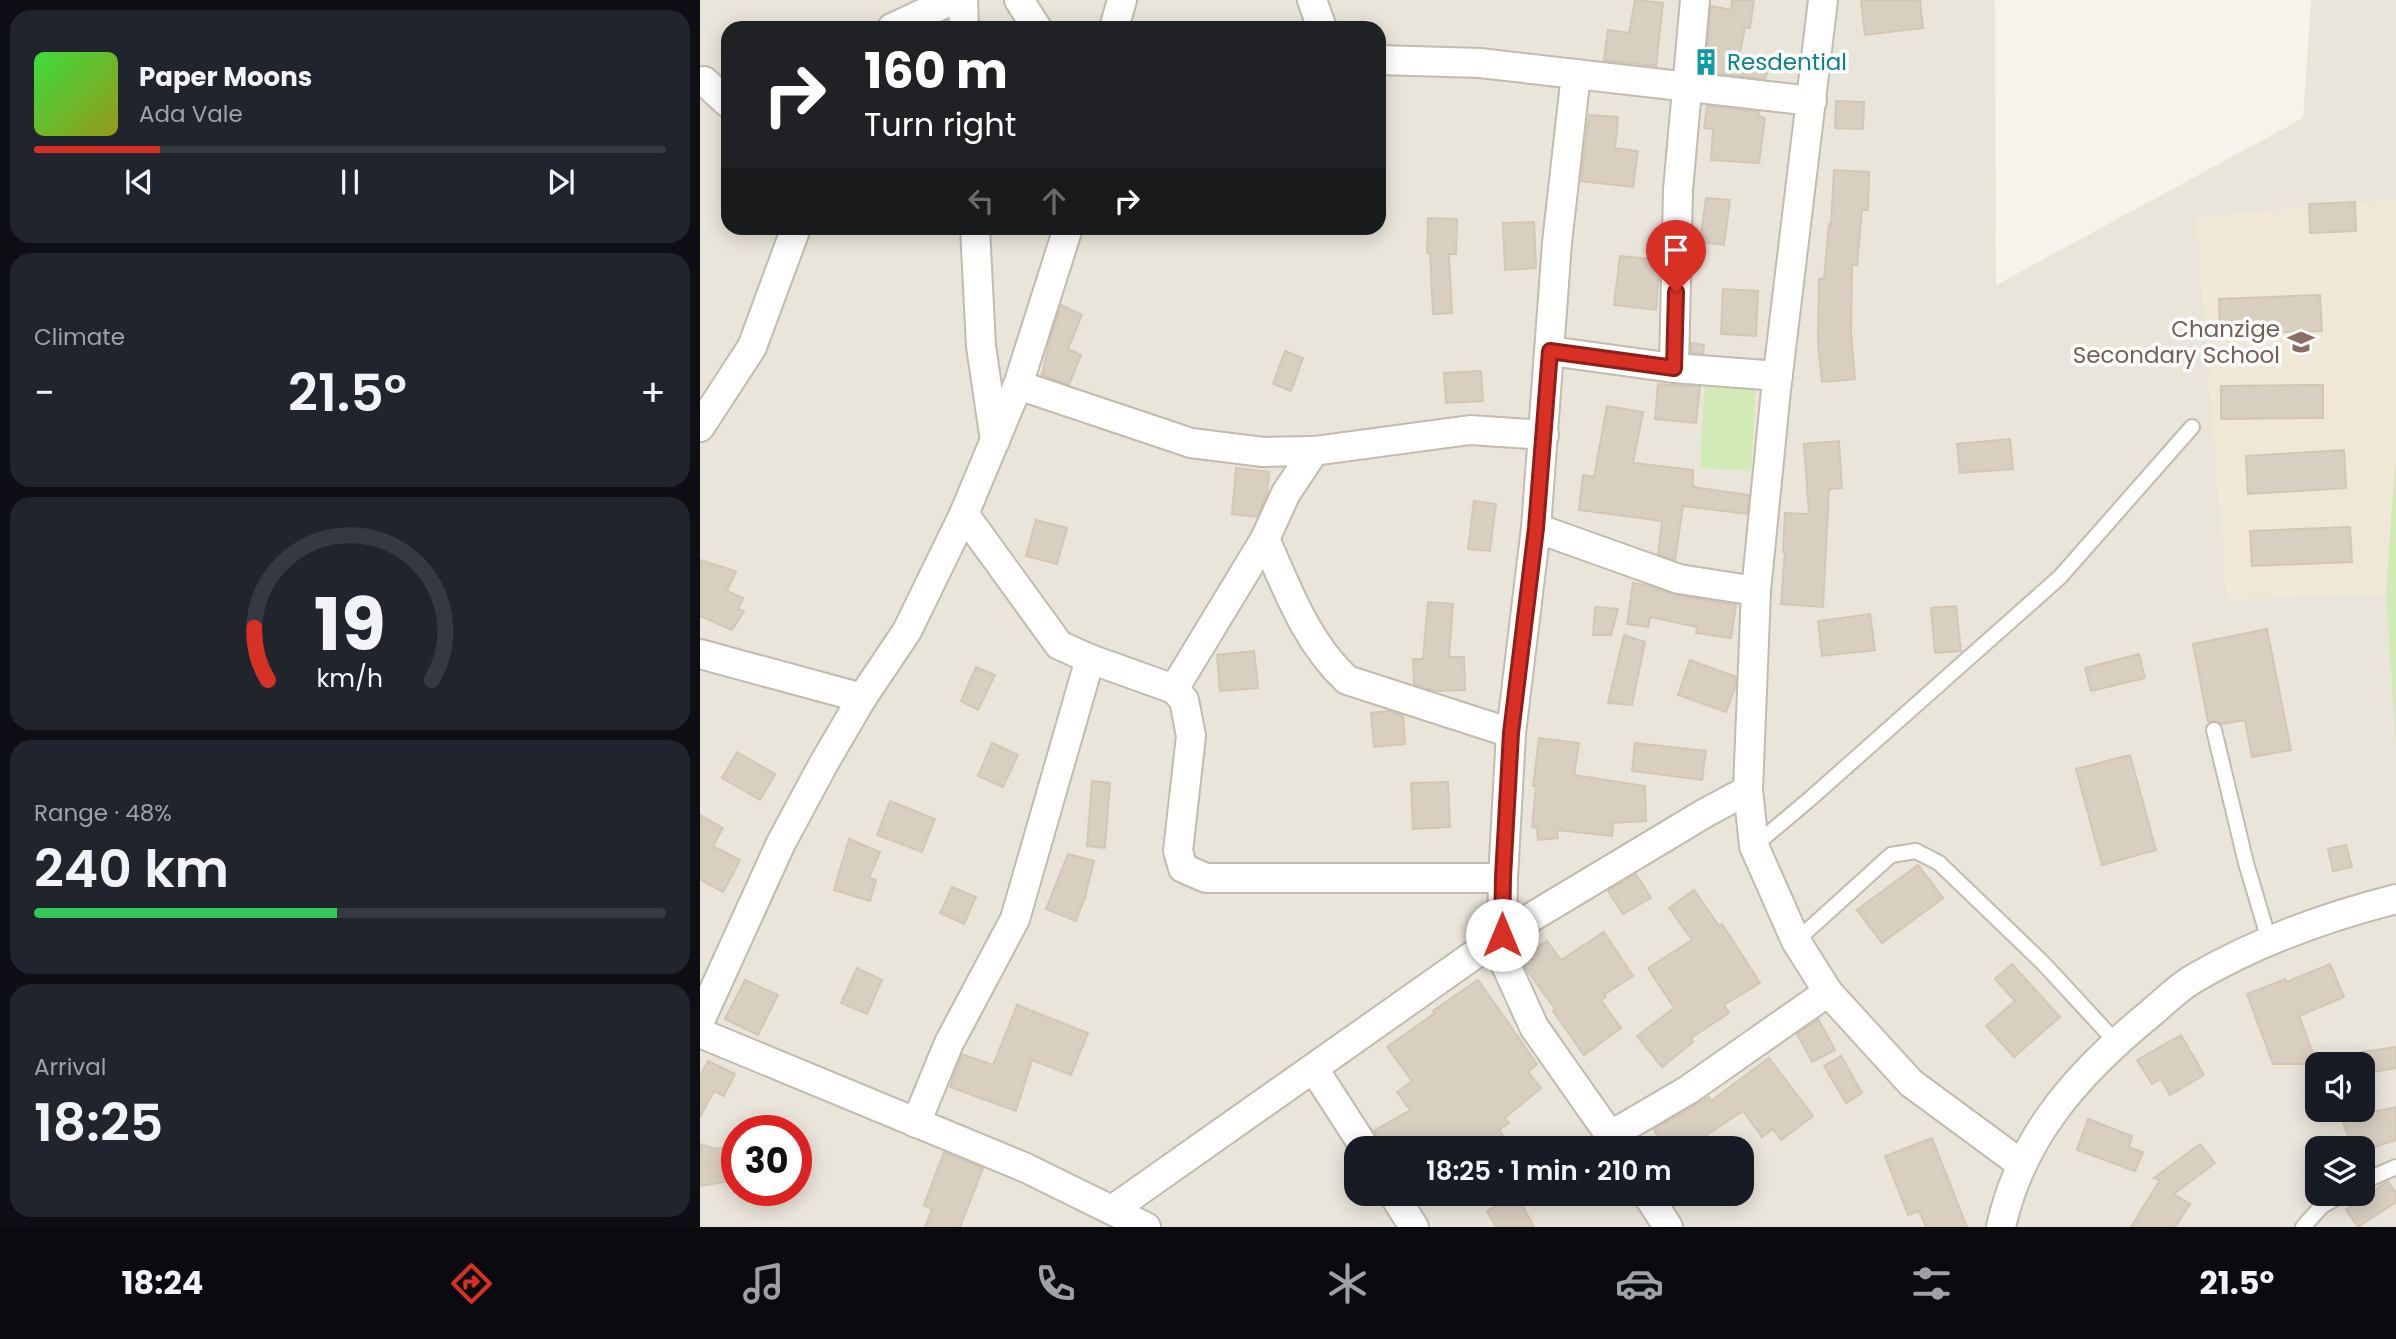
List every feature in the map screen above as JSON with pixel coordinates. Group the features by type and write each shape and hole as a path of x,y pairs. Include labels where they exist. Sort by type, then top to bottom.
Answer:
{"street":[{"path":"907,21 952,0"},
{"path":"963,0 964,21"},
{"path":"1020,0 1033,21"},
{"path":"1116,21 1122,0"},
{"path":"1312,0 1320,21"},
{"path":"1674,368 1678,190 1695,0"},
{"path":"1823,0 1755,591 1748,790 1754,846 1797,941 1828,992 1911,1083 2021,1164"},
{"path":"1386,60 1480,63 1812,101"},
{"path":"1576,74 1557,243 1536,528 1511,733 1502,935 1505,963 1534,1027 1611,1136"},
{"path":"700,427 752,347 793,235"},
{"path":"975,235 981,346 995,443"},
{"path":"700,1021 781,843 862,698 907,631 964,514 1018,385 1066,235"},
{"path":"1550,351 1674,368 1778,376"},
{"path":"1018,385 1191,443 1263,452 1314,451 1470,429 1544,435"},
{"path":"1174,689 1265,539 1286,493 1314,451"},
{"path":"964,514 1059,645 1174,689 1184,700 1191,736 1178,851 1183,869 1206,878 1503,877"},
{"path":"1536,528 1679,579 1755,591"},
{"path":"1265,539 1300,618 1334,668 1347,680 1511,733"},
{"path":"700,654 862,698"},
{"path":"916,1123 949,1043 1015,919 1090,659"},
{"path":"1112,1210 1502,935 1748,790"},
{"path":"2001,1227 2007,1200 2021,1164 2051,1112 2116,1042 2191,980 2269,940 2350,911 2396,900"},
{"path":"1622,1136 1828,992"},
{"path":"700,1033 1026,1168 1146,1227"},
{"path":"1314,1069 1356,1136"},
{"path":"1401,1206 1414,1227"},
{"path":"1655,1206 1668,1227"}],"lane":[{"path":"1754,846 2060,577 2192,427"},
{"path":"2214,730 2246,863 2269,940"},
{"path":"1797,941 1891,855 1916,851 1939,863 2043,963 2116,1042"},
{"path":"2375,1176 2396,1167"},
{"path":"2303,1227 2322,1206"}],"shaded area":[{"path":"700,0 1995,0 1996,285 2303,118 2311,0 2396,0 2396,1227 700,1227"},
{"name":"Chanzige Secondary School","path":"2396,200 2396,466 2386,594 2227,599 2196,217"}],"green space":[{"path":"1705,380 1756,383 1751,471 1700,468"},
{"path":"2396,466 2396,747 2386,594"}],"building":[{"path":"1635,0 1663,3 1656,66 1604,60 1608,30 1629,33"},
{"path":"1732,0 1754,0 1750,28 1745,27 1737,67 1767,72 1765,79 1705,72 1711,6 1731,10"},
{"path":"1861,0 1920,0 1923,28 1865,35"},
{"path":"1836,101 1864,102 1863,129 1835,128"},
{"path":"1707,106 1759,112 1758,116 1765,118 1759,163 1711,160 1713,129 1704,128"},
{"path":"1589,115 1618,117 1615,148 1638,151 1633,187 1581,181"},
{"path":"1834,170 1869,172 1868,210 1862,210 1857,265 1852,265 1851,333 1855,379 1822,382 1818,343 1819,279 1824,279"},
{"path":"1706,198 1730,200 1724,245 1700,242"},
{"path":"2355,202 2356,231 2310,233 2309,204"},
{"path":"1428,218 1457,219 1456,254 1449,254 1452,313 1433,314 1430,253 1427,253"},
{"path":"1534,222 1536,268 1505,270 1503,223"},
{"path":"1620,256 1660,260 1656,310 1614,305"},
{"path":"1723,289 1758,291 1756,336 1721,334"},
{"path":"2320,295 2322,331 2220,334 2219,299"},
{"path":"1061,305 1082,315 1068,349 1081,355 1069,385 1042,375"},
{"path":"1691,343 1704,345 1703,354 1691,353"},
{"path":"1285,351 1303,358 1291,391 1273,384"},
{"path":"1481,371 1483,401 1446,403 1444,373"},
{"path":"1658,384 1700,387 1696,423 1655,419"},
{"path":"2323,385 2323,418 2221,419 2221,386"},
{"path":"1607,406 1643,412 1633,463 1693,470 1693,487 1749,495 1747,514 1683,506 1675,560 1658,554 1662,521 1579,510 1583,475 1594,477"},
{"path":"2010,439 2013,469 1960,473 1957,444"},
{"path":"1839,441 1842,488 1829,489 1823,607 1781,604 1785,513 1809,514 1804,444"},
{"path":"2344,450 2346,488 2248,494 2246,456"},
{"path":"1236,468 1269,472 1267,494 1257,517 1232,514"},
{"path":"1474,501 1496,504 1490,551 1468,549"},
{"path":"1036,520 1067,528 1057,564 1026,556"},
{"path":"2350,527 2352,562 2252,566 2250,531"},
{"path":"700,560 736,571 727,591 743,598 738,609 744,611 732,630 700,616"},
{"path":"1633,583 1676,595 1736,605 1731,638 1696,633 1697,627 1650,617 1648,627 1627,624"},
{"path":"1428,602 1453,604 1449,657 1464,657 1465,690 1436,691 1414,684 1413,659 1423,659"},
{"path":"1956,606 1961,651 1935,653 1931,608"},
{"path":"1595,607 1618,609 1611,635 1593,635"},
{"path":"1870,614 1875,650 1822,656 1818,621"},
{"path":"2267,629 2291,750 2252,757 2245,720 2222,724 2216,721 2208,722 2193,644"},
{"path":"1624,635 1645,642 1632,705 1608,703"},
{"path":"1254,651 1258,688 1220,691 1217,655"},
{"path":"2139,654 2145,678 2091,691 2085,668"},
{"path":"1690,660 1736,677 1736,685 1726,712 1678,695"},
{"path":"976,667 995,675 978,710 961,701"},
{"path":"1390,711 1403,716 1405,744 1374,747 1371,713"},
{"path":"1539,738 1579,743 1574,775 1645,786 1646,821 1613,823 1612,836 1557,830 1558,838 1538,840 1537,828 1532,827 1536,786 1533,786"},
{"path":"992,743 1018,755 1003,787 978,776"},
{"path":"1635,743 1706,751 1702,780 1632,771"},
{"path":"737,752 775,774 760,800 722,778"},
{"path":"2130,755 2156,850 2102,865 2076,769"},
{"path":"1092,781 1110,783 1105,848 1087,846"},
{"path":"1448,782 1450,827 1413,829 1411,783"},
{"path":"890,801 935,819 922,852 877,835"},
{"path":"700,815 723,828 713,846 740,860 723,892 700,879"},
{"path":"849,839 880,852 869,878 876,880 870,901 834,890"},
{"path":"2346,845 2352,867 2333,871 2328,849"},
{"path":"1068,854 1094,861 1076,921 1046,909"},
{"path":"1918,865 1943,898 1882,943 1857,910"},
{"path":"1636,874 1651,898 1623,914 1608,891"},
{"path":"952,887 976,897 964,924 940,913"},
{"path":"1694,890 1719,926 1722,924 1760,983 1724,1005 1729,1013 1691,1038 1693,1042 1662,1067 1637,1036 1674,1008 1648,968 1692,940 1669,908"},
{"path":"1604,932 1633,976 1604,995 1606,997 1601,1000 1621,1028 1584,1055 1553,1011 1555,1009 1526,969 1522,959 1547,941 1561,960"},
{"path":"2012,964 2060,1017 2014,1057 1986,1026 2015,1001 1995,979"},
{"path":"2330,964 2344,997 2299,1016 2312,1052 2305,1052 2305,1064 2273,1064 2247,994 2285,979 2286,982"},
{"path":"857,968 882,980 867,1014 841,1003"},
{"path":"745,980 778,995 758,1035 725,1019"},
{"path":"1478,980 1537,1064 1528,1072 1541,1088 1505,1118 1509,1123 1499,1130 1503,1136 1376,1136 1374,1131 1410,1110 1397,1092 1412,1081 1387,1047 1435,1013 1433,1011"},
{"path":"1017,1005 1088,1033 1071,1075 1032,1060 1016,1111 950,1087 962,1054 993,1065"},
{"path":"1818,1019 1835,1050 1812,1062 1797,1034"},
{"path":"2181,1035 2204,1075 2170,1095 2161,1079 2152,1084 2137,1060"},
{"path":"2396,1047 2396,1068 2375,1072 2375,1052 2362,1052"},
{"path":"1841,1056 1862,1093 1846,1103 1824,1066"},
{"path":"1769,1058 1813,1116 1781,1140 1773,1129 1762,1137 1743,1111 1705,1136 1657,1136 1654,1129 1709,1097 1711,1101"},
{"path":"708,1061 735,1074 724,1096 714,1091 700,1117 700,1076"},
{"path":"2396,1107 2396,1140 2375,1147 2375,1136 2348,1136 2343,1122 2375,1122 2375,1112"},
{"path":"2088,1119 2132,1136 2129,1147 2143,1152 2135,1171 2077,1150"},
{"path":"1932,1138 1967,1227 1926,1227 1919,1211 1908,1215 1885,1156"},
{"path":"700,1144 721,1148 721,1183 700,1186"},
{"path":"2200,1144 2215,1163 2174,1194 2190,1204 2175,1227 2131,1227 2160,1180 2154,1178"},
{"path":"944,1152 983,1168 960,1227 925,1227 932,1209 924,1205"},
{"path":"2388,1181 2396,1193 2396,1202 2358,1227 2346,1210 2352,1206 2375,1206 2375,1190"},
{"path":"1496,1206 1523,1206 1534,1227 1496,1227 1487,1211"}],"place":[{"name":"Resdential","path":"1706,62"},
{"name":"Chanzige Secondary School","path":"2301,342"}],"route":[{"path":"1502,935 1511,733 1536,528 1550,351 1674,368 1676,292"}]}
